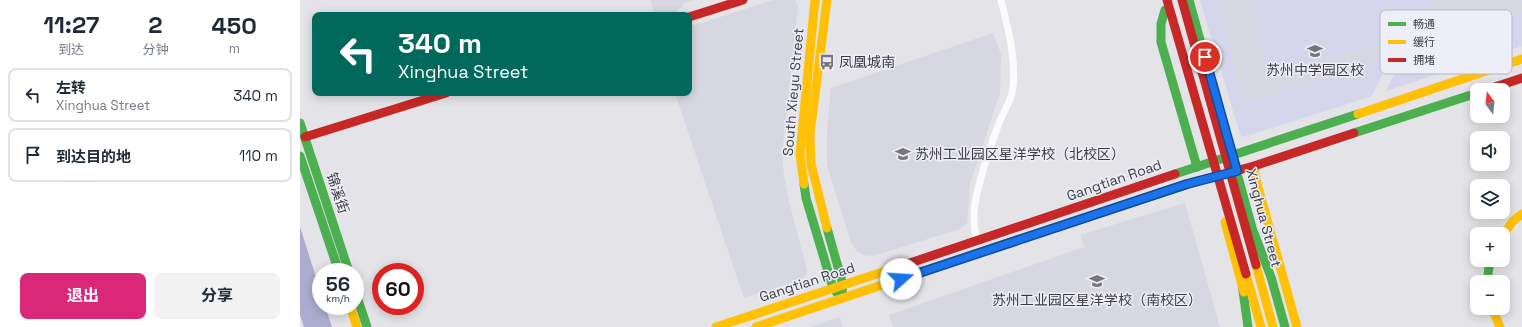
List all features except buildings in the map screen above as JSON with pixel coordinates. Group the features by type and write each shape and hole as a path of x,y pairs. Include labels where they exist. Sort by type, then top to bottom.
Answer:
{"main road":[{"path":"692,16 743,0"},
{"name":"South Xieyu Street","path":"816,0 800,154 806,198 833,288 841,299"},
{"name":"South Xieyu Street","path":"827,0 810,134 811,164 817,194 843,285"},
{"path":"1162,0 1254,327"},
{"path":"1167,0 1261,327"},
{"path":"1182,0 1273,327"},
{"name":"Xinghua Street","path":"1189,0 1280,327"},
{"path":"1165,10 1161,24 1161,42 1197,167"},
{"name":"Gangtian Road","path":"1512,62 1522,59"},
{"name":"Gangtian Road","path":"716,327 1477,74"},
{"path":"1507,83 1522,78"},
{"name":"Gangtian Road","path":"756,327 1212,177 1254,166 1470,95"},
{"path":"302,139 437,96"},
{"name":"锦溪街","path":"300,123 302,139 346,263"},
{"name":"锦溪街","path":"300,156 336,263"},
{"path":"1254,166 1256,180 1297,327"},
{"path":"1509,227 1513,221 1522,214"},
{"path":"1251,223 1270,277 1285,327"},
{"path":"1233,230 1248,327"},
{"path":"841,299 843,285"},
{"path":"353,315 357,327"},
{"path":"363,315 367,327"},
{"path":"1495,315 1500,327"}],"street":[{"path":"977,241 974,221 976,196 1000,121 1010,103 1013,87 1012,47 1001,0"}],"shaded area":[{"path":"650,0 695,0 684,3 676,12 654,12"},
{"path":"773,0 795,0 798,7 782,154 789,202 807,274 800,280 744,298 676,96 692,96 692,26"},
{"path":"1200,0 1216,0 1245,103 1380,57 1380,74 1383,74 1372,96 1243,137 1240,134"},
{"name":"苏州中学园区校","path":"1216,0 1522,0 1522,10 1512,13 1512,10 1380,10 1380,58 1245,103"},
{"path":"1255,0 1429,0 1432,10 1380,10 1380,43 1268,75 1247,2"},
{"path":"1522,10 1522,46 1512,49 1512,13"},
{"name":"苏州工业园区星洋学校（北校区）","path":"993,33 1001,54 1000,93 970,184 967,223 960,229 873,256 863,255 856,250 851,242 827,166 827,131 831,88"},
{"path":"1394,74 1437,74 1386,91"},
{"name":"苏州工业园区星洋学校（南校区）","path":"1185,203 1220,327 893,327 889,315 1084,247 1080,235"},
{"path":"840,317 843,327 809,327"}],"water":[{"path":"300,227 312,265 312,315 328,315 332,327 304,327 300,315"}],"traffic: fast":[{"path":"1189,0 1256,242"},
{"path":"1165,10 1161,24 1161,42 1197,167"},
{"path":"1354,133 1470,95"},
{"path":"1175,174 1358,114"},
{"path":"300,123 346,263"},
{"path":"300,156 336,263"},
{"path":"993,248 1195,182"},
{"path":"804,184 806,198 833,288 837,293"},
{"path":"827,228 843,285 842,292"},
{"path":"1254,233 1271,277 1285,327"},
{"path":"1488,275 1489,267"},
{"path":"1242,284 1248,327"},
{"path":"363,315 367,327"}],"traffic: slow":[{"path":"804,184 800,154 815,0"},
{"path":"827,0 810,134 811,164 827,228"},
{"path":"1512,62 1522,59"},
{"path":"1358,114 1477,74"},
{"path":"1254,166 1256,180 1297,327"},
{"path":"1509,227 1513,221 1522,214"},
{"path":"1225,222 1244,292"},
{"path":"756,327 993,248"},
{"path":"716,327 910,263"},
{"path":"1256,265 1273,327"},
{"path":"1246,274 1261,327"},
{"path":"353,315 357,327"},
{"path":"1495,315 1500,327"}],"traffic: jam":[{"path":"692,16 743,0"},
{"path":"1167,0 1246,274"},
{"path":"1182,0 1256,265"},
{"path":"1507,83 1522,78"},
{"path":"305,137 436,96"},
{"path":"1195,182 1254,166 1354,133"},
{"path":"910,263 1175,174"}],"place":[{"name":"苏州中学园区校","path":"1315,51"},
{"name":"凤凰城南","path":"827,62"},
{"name":"苏州工业园区星洋学校（北校区）","path":"903,154"},
{"name":"苏州工业园区星洋学校（南校区）","path":"1097,281"}],"route":[{"path":"901,279 1187,184 1237,171 1205,57"}]}
